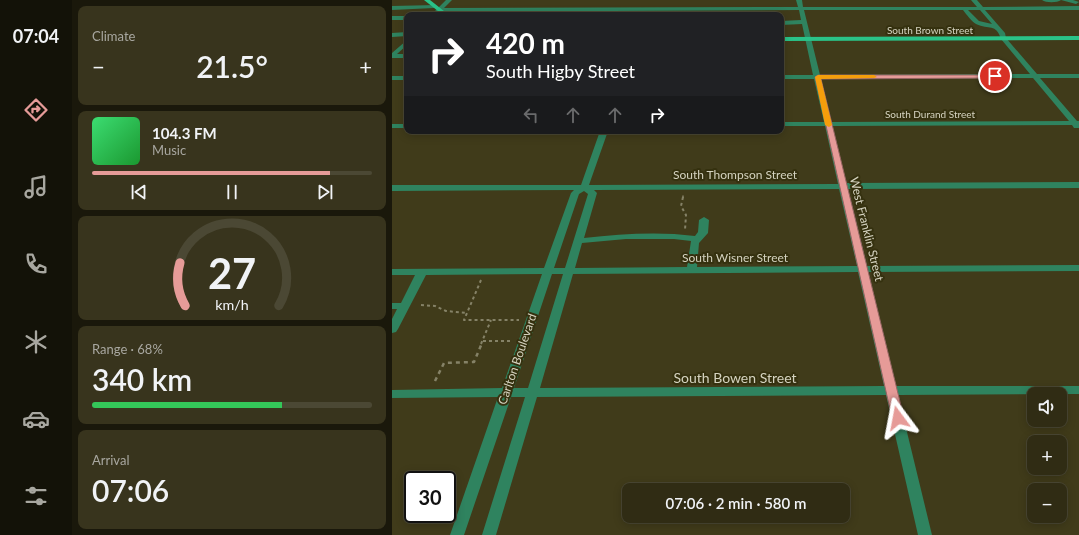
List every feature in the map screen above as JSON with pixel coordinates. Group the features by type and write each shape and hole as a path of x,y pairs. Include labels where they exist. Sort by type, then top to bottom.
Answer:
{"main road":[{"path":"427,0 442,12"},
{"name":"South Brown Street","path":"784,39 1079,38"}],"street":[{"path":"435,12 437,8 449,0"},
{"path":"643,12 647,0"},
{"name":"West Franklin Street","path":"799,0 807,39 818,77 842,186 864,269 926,535"},
{"path":"974,0 1003,34 1003,38 1078,125"},
{"path":"1045,0 1058,0"},
{"path":"1064,0 1078,3"},
{"path":"407,1 415,7"},
{"path":"392,8 437,8 461,12 482,9 1079,8"},
{"path":"964,8 972,18 980,24 996,26"},
{"path":"1036,12 1060,12 1056,8"},
{"path":"392,18 404,18"},
{"path":"784,23 804,22"},
{"path":"400,34 404,31"},
{"path":"392,34 404,34"},
{"path":"392,40 404,41"},
{"path":"394,53 404,44"},
{"path":"394,53 404,52"},
{"path":"394,53 404,55"},
{"path":"784,77 1079,76"},
{"path":"392,78 404,78"},
{"name":"South Durand Street","path":"784,124 1078,125"},
{"path":"392,126 404,126"},
{"name":"Carlton Boulevard","path":"457,535 575,193 584,187 603,134"},
{"name":"South Thompson Street","path":"392,188 1079,185"},
{"name":"Carlton Boulevard","path":"489,535 579,241 592,193 584,187"},
{"path":"692,271 694,243 703,233 704,220"},
{"path":"579,241 626,236 696,239"},
{"name":"South Wisner Street","path":"392,272 1079,268"},
{"path":"392,328 422,272"},
{"path":"392,306 405,306"},
{"name":"South Bowen Street","path":"392,394 1079,390"}],"path":[{"path":"683,192 682,206 686,215 685,238"},
{"path":"481,280 464,320 519,320"},
{"path":"421,305 435,306 446,311 467,313"},
{"path":"435,381 444,363 474,362 491,320"},
{"path":"482,341 511,341"}],"slow traffic":[{"path":"829,125 818,77 874,77"}],"route":[{"path":"898,418 864,269 842,186 818,77 995,76"}]}
